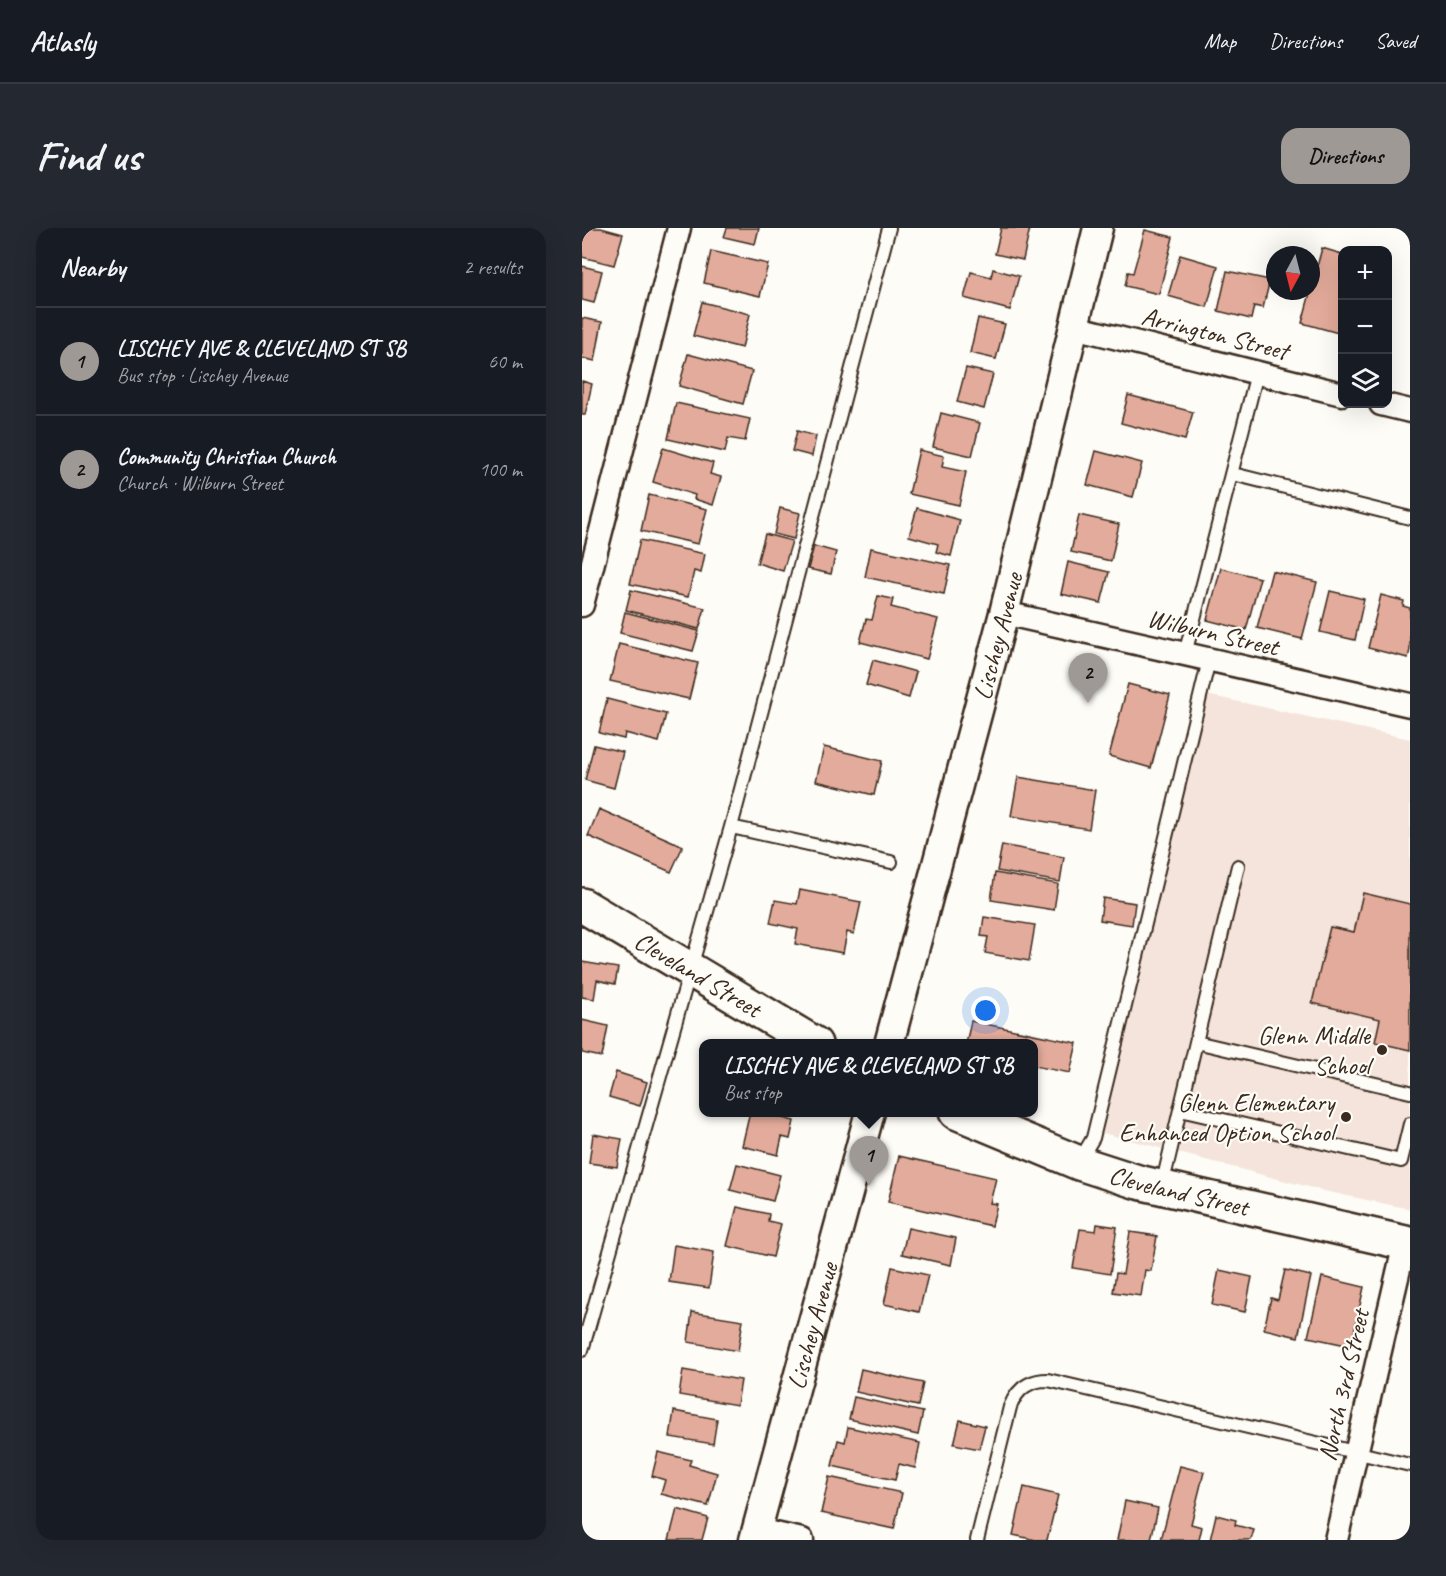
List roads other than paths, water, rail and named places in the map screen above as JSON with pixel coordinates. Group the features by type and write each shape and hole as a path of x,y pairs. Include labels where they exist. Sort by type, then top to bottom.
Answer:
{"main road":[{"name":"Cleveland Street","path":"582,905 807,1039"},
{"name":"Cleveland Street","path":"966,1117 1078,1163 1162,1187 1408,1244"}],"street":[{"path":"582,605 679,228"},
{"name":"Lischey Avenue","path":"890,1039 1004,614 1098,228"},
{"name":"Arrington Street","path":"1074,327 1338,393"},
{"path":"1392,407 1410,411"},
{"name":"Wilburn Street","path":"1004,614 1410,705"},
{"name":"Lischey Avenue","path":"756,1535 869,1117"},
{"name":"North 3rd Street","path":"1336,1540 1408,1244"},
{"path":"756,1535 802,1540"}],"lane":[{"path":"582,1350 731,827 890,228"},
{"path":"1185,654 1233,474 1257,373"},
{"path":"1233,474 1410,518"},
{"path":"1078,1163 1093,1138 1209,660"},
{"path":"731,827 891,862"},
{"path":"1162,1187 1238,866"},
{"path":"1196,1042 1410,1092"},
{"path":"1180,1110 1401,1161 1410,1124"},
{"path":"977,1540 1010,1407 1020,1390 1038,1380 1060,1382 1410,1465"}],"place":[{"name":"Community Christian Church","path":"1088,703"},
{"name":"Glenn Middle School","path":"1382,1050"},
{"name":"Glenn Elementary Enhanced Option School","path":"1346,1117"},
{"name":"LISCHEY AVE & CLEVELAND ST SB","path":"869,1186"}]}
